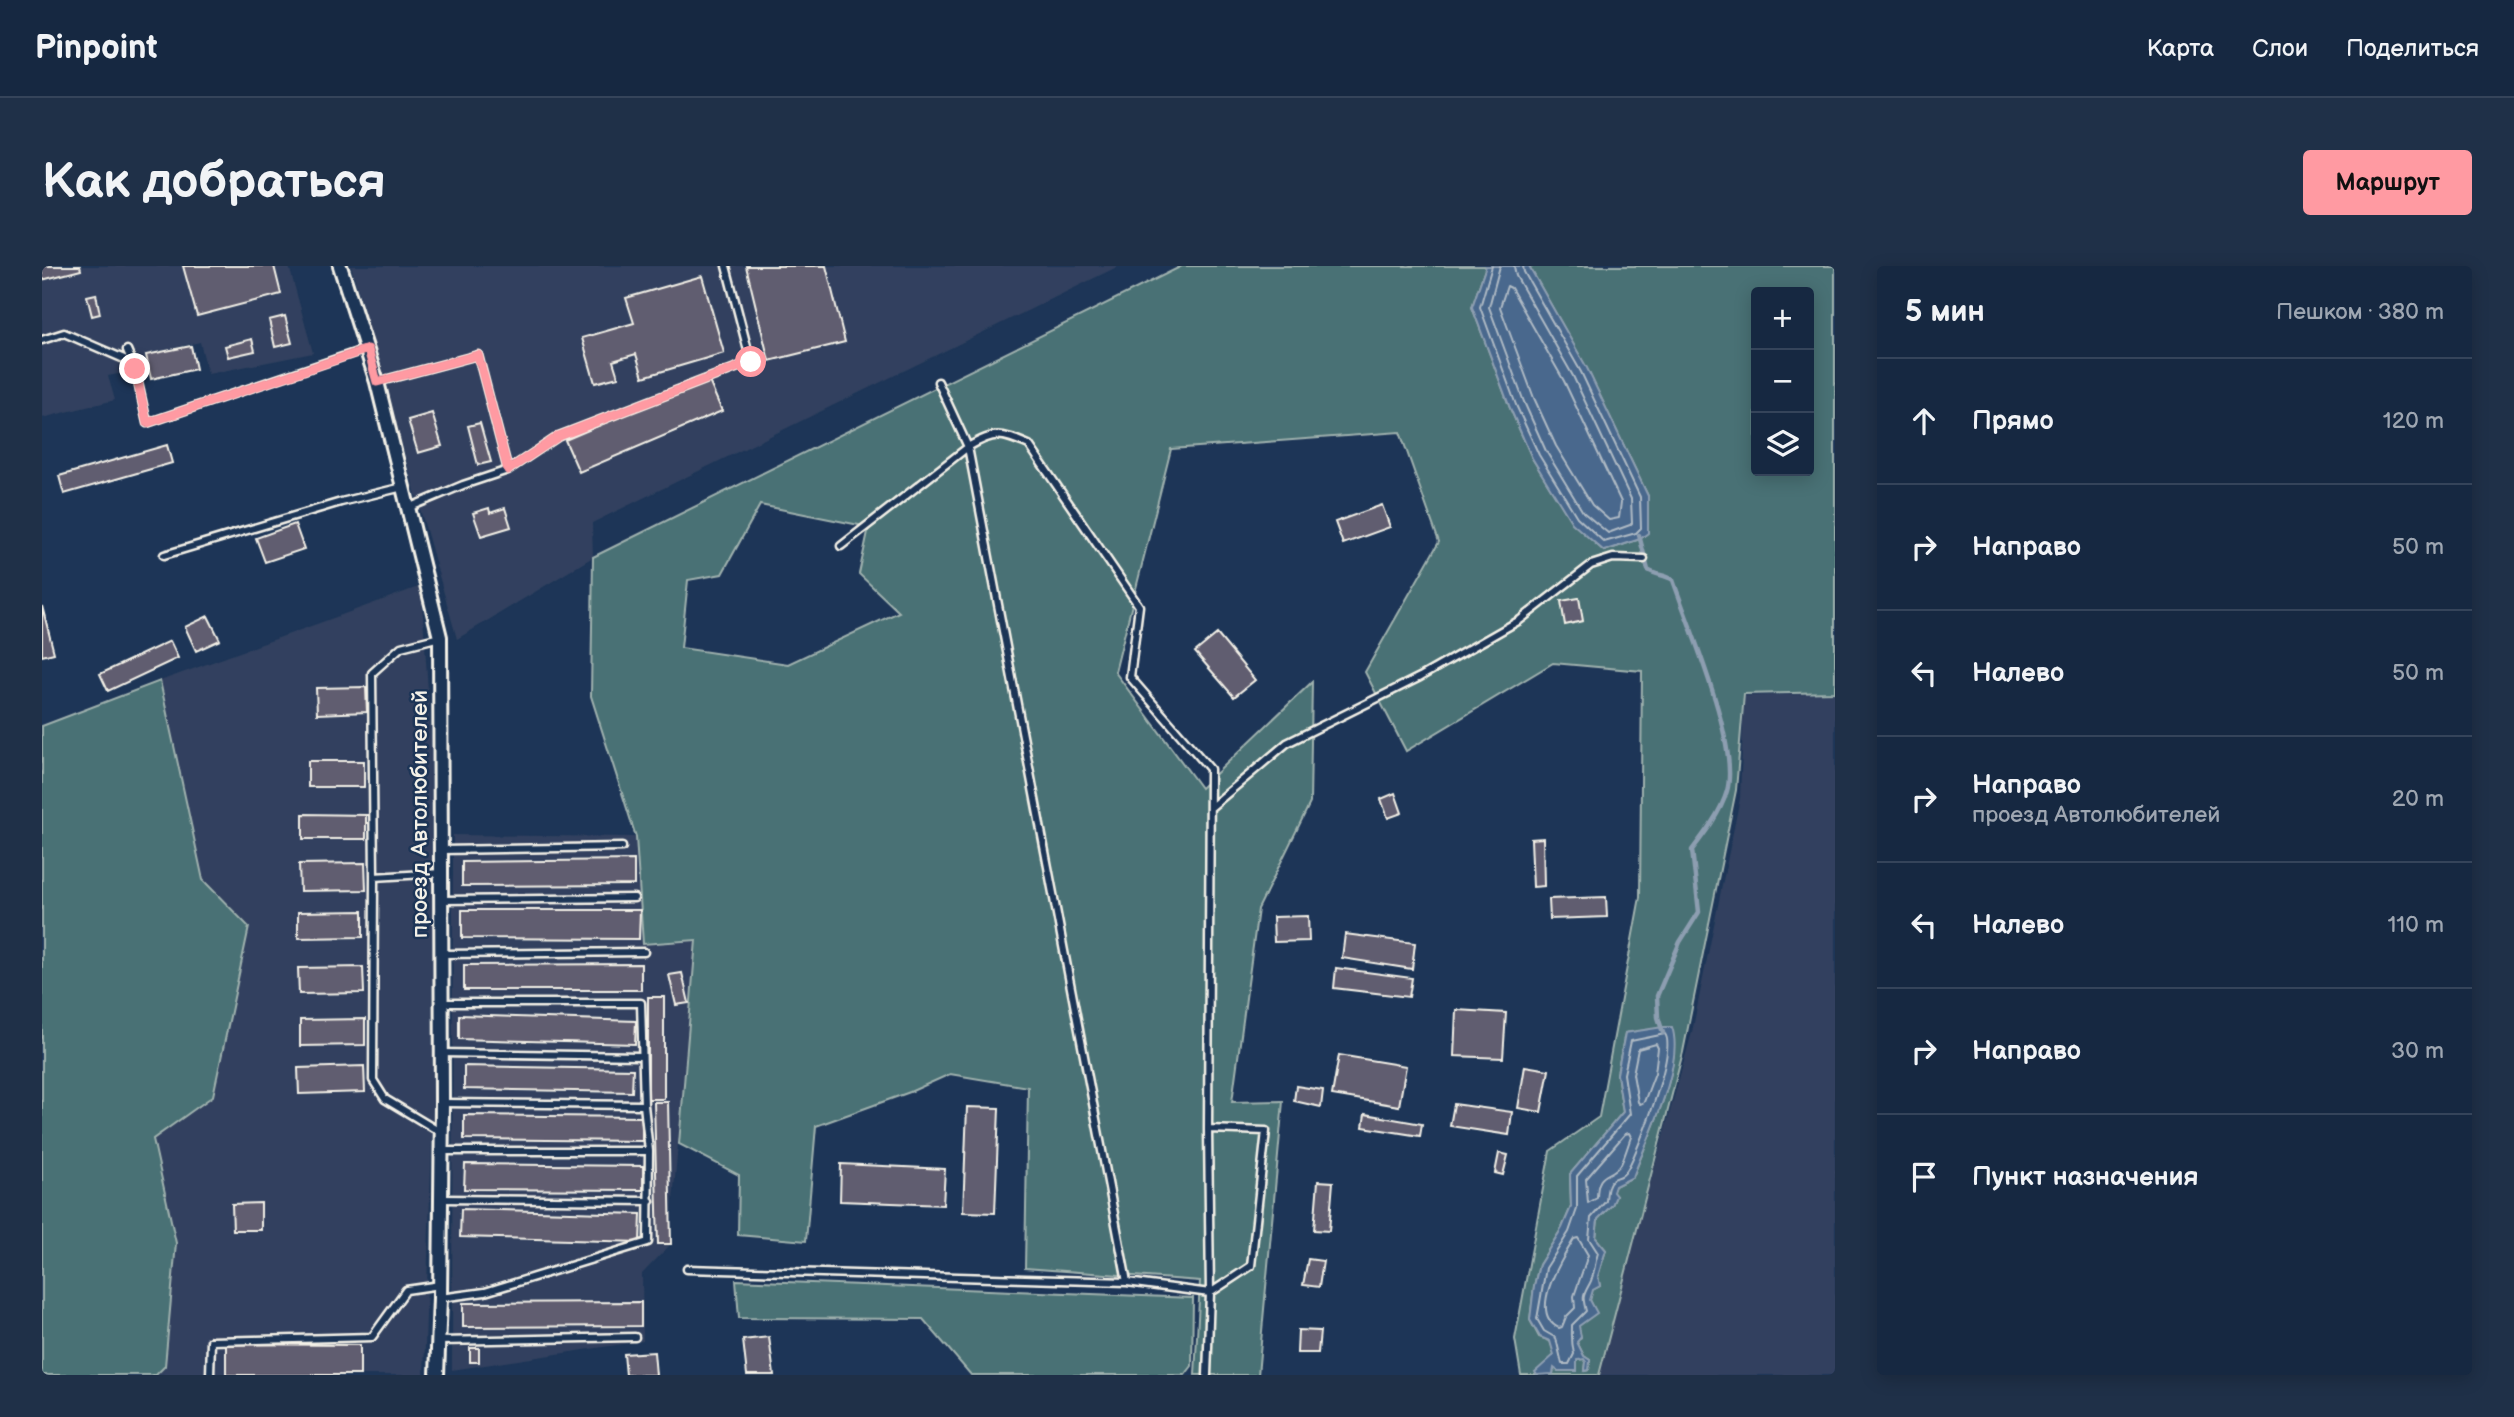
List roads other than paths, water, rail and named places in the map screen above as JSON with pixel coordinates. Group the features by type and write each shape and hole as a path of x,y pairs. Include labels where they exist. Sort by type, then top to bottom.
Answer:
{"street":[{"name":"проезд Автолюбителей","path":"340,266 377,382 440,637 442,1151 437,1375"}],"lane":[{"path":"408,508 508,470 559,436 751,362 726,266"},
{"path":"42,340 64,333 131,362"},
{"path":"127,350 135,369 147,423 368,349"},
{"path":"377,382 478,355 508,470"},
{"path":"938,382 968,447 1127,1282"},
{"path":"841,546 968,447 987,436 1004,434 1029,444 1139,606 1130,677 1210,769 1210,1293 1206,1373"},
{"path":"164,555 341,502 403,487"},
{"path":"1210,808 1287,743 1420,677 1520,620 1591,565 1612,558 1644,559"},
{"path":"440,637 401,647 372,673 373,1080 385,1099 442,1133"},
{"path":"442,850 622,847"},
{"path":"374,877 442,873"},
{"path":"442,900 634,898"},
{"path":"442,954 644,952"},
{"path":"209,1375 211,1341 372,1337 406,1290 485,1292 649,1242 649,1151 641,1056 641,1003 442,1003"},
{"path":"442,1053 641,1056"},
{"path":"442,1103 644,1105"},
{"path":"687,1269 1127,1282 1210,1293 1251,1266 1266,1131 1208,1129"},
{"path":"442,1151 649,1151"},
{"path":"441,1199 650,1201"},
{"path":"439,1341 635,1337"}],"water":[{"path":"1486,266 1529,266 1587,368 1648,496 1648,533 1640,539 1604,551 1572,523 1532,458 1472,307"},
{"path":"1672,1027 1675,1043 1663,1102 1633,1177 1615,1186 1613,1192 1616,1196 1612,1205 1598,1219 1596,1238 1606,1250 1598,1276 1600,1286 1593,1290 1590,1300 1597,1313 1579,1326 1581,1337 1577,1342 1584,1356 1590,1360 1589,1370 1585,1371 1584,1359 1577,1360 1577,1371 1558,1371 1554,1368 1553,1374 1537,1375 1535,1372 1554,1355 1550,1341 1540,1337 1530,1320 1534,1286 1539,1265 1562,1228 1571,1207 1570,1174 1623,1112 1617,1074 1625,1033"}],"waterway":[{"path":"1639,535 1648,570 1673,580 1720,716 1729,771 1727,791 1721,807 1692,850 1699,912 1680,942 1657,996 1658,1017 1663,1033"}]}
